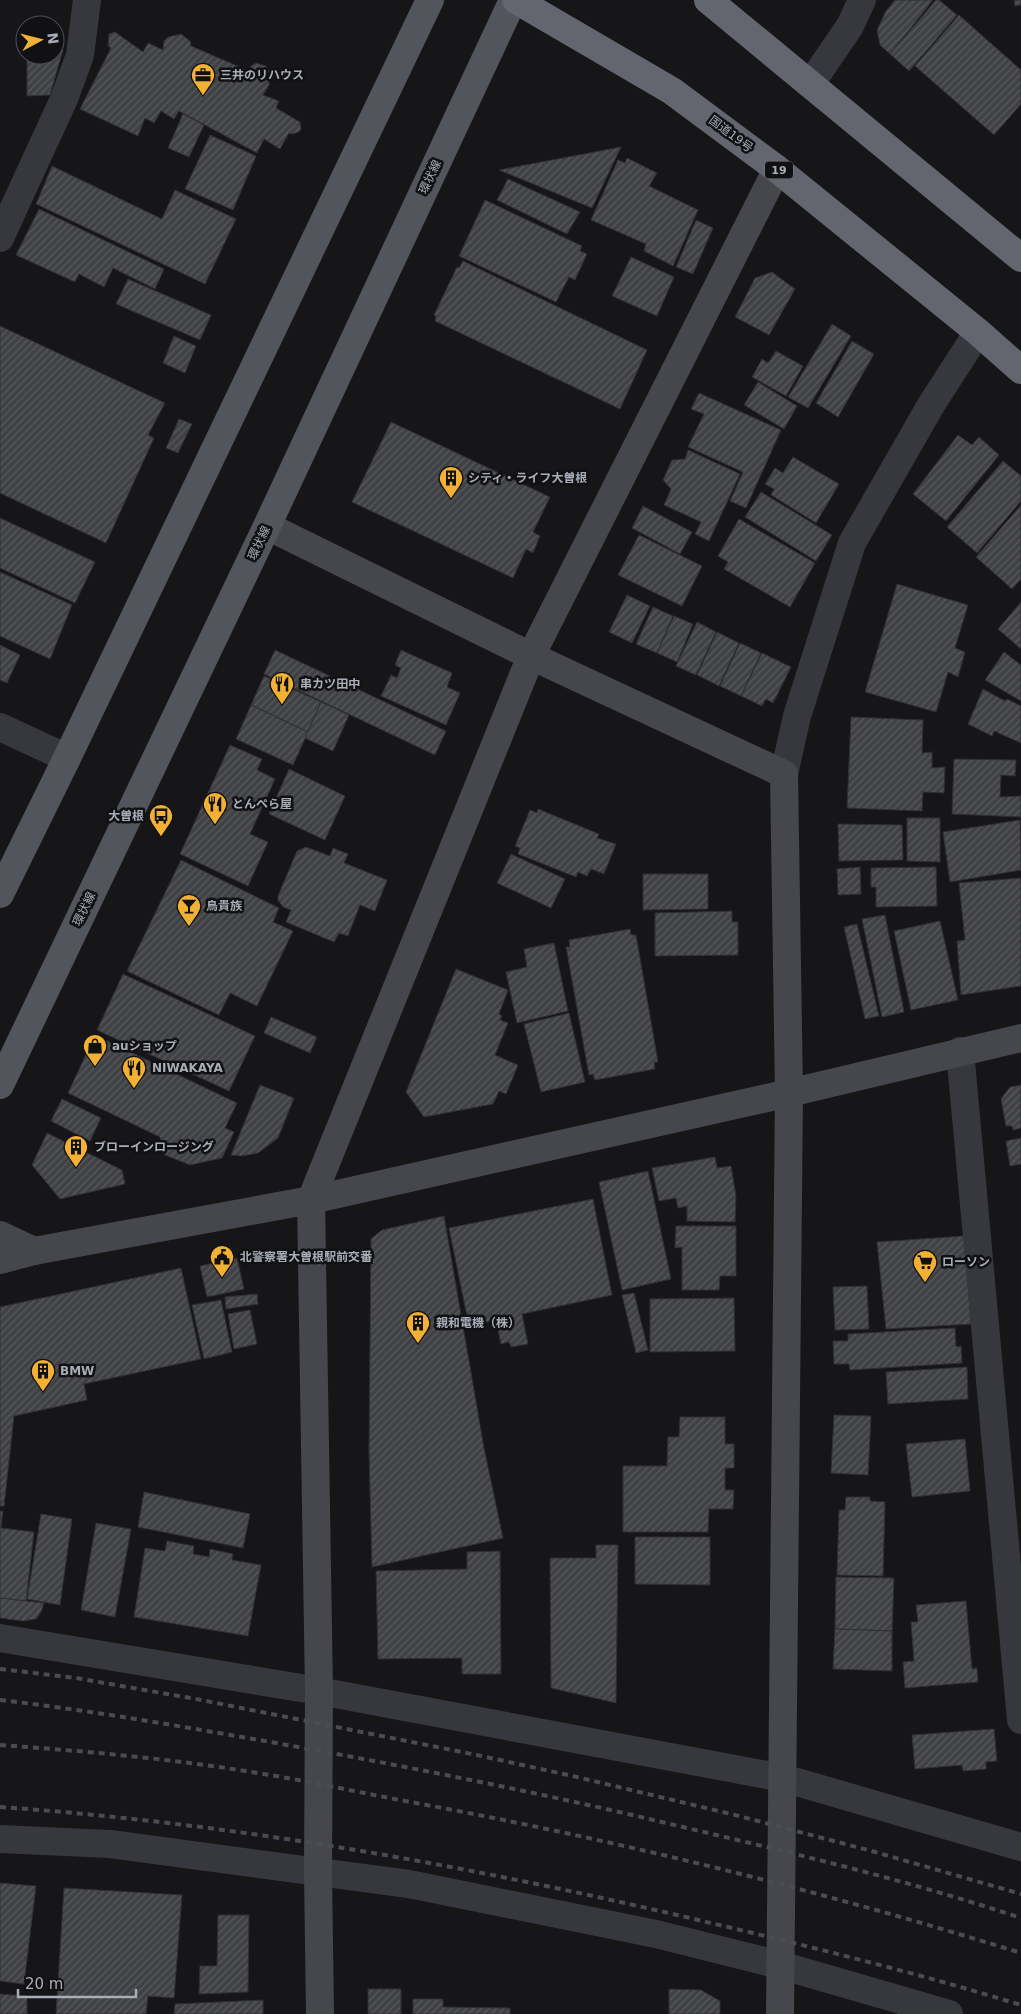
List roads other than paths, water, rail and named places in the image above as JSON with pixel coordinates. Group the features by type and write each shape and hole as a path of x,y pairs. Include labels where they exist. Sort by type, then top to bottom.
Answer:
{"highway":[{"name":"国道19号","path":"514,0 672,90 777,169 978,332 1021,370"},
{"path":"708,0 1021,258"}],"main road":[{"path":"0,894 430,0"},
{"name":"環状線","path":"0,1085 267,526 514,0"}],"street":[{"path":"0,238 64,99 80,55 87,0"},
{"path":"811,83 850,26 862,0"},
{"path":"320,2014 318,1872 320,1691 311,1200 531,656 777,169"},
{"path":"780,2014 790,1093 784,774 797,716 852,543 930,405 978,332"},
{"path":"267,526 531,656 784,774"},
{"path":"0,727 67,758"},
{"path":"0,1260 34,1250 311,1200 790,1093 1021,1038"},
{"path":"960,1051 1021,1720"},
{"path":"0,1235 34,1250"},
{"path":"0,1638 320,1691 783,1778 1021,1847"},
{"path":"0,1839 110,1844 409,1884 656,1934 780,1965 949,2014"}],"railway":[{"path":"0,1669 76,1678 196,1699 577,1777 735,1815 868,1850 1021,1894"},
{"path":"0,1700 162,1723 405,1767 549,1796 834,1864 928,1889 1021,1918"},
{"path":"0,1745 123,1755 215,1766 483,1816 638,1849 792,1887 1021,1953"},
{"path":"0,1807 171,1823 256,1834 509,1878 806,1946 892,1968 1021,2005"}],"place":[{"name":"三井のリハウス","path":"203,96"},
{"name":"シティ・ライフ大曽根","path":"451,499"},
{"name":"串カツ田中","path":"282,705"},
{"name":"とんぺら屋","path":"215,825"},
{"name":"大曽根","path":"161,837"},
{"name":"鳥貴族","path":"189,927"},
{"name":"auショップ","path":"95,1067"},
{"name":"NIWAKAYA","path":"134,1089"},
{"name":"ブローインロージング","path":"76,1168"},
{"name":"北警察署大曽根駅前交番","path":"222,1278"},
{"name":"ローソン","path":"925,1283"},
{"name":"親和電機（株）","path":"418,1344"},
{"name":"BMW","path":"43,1392"}]}
